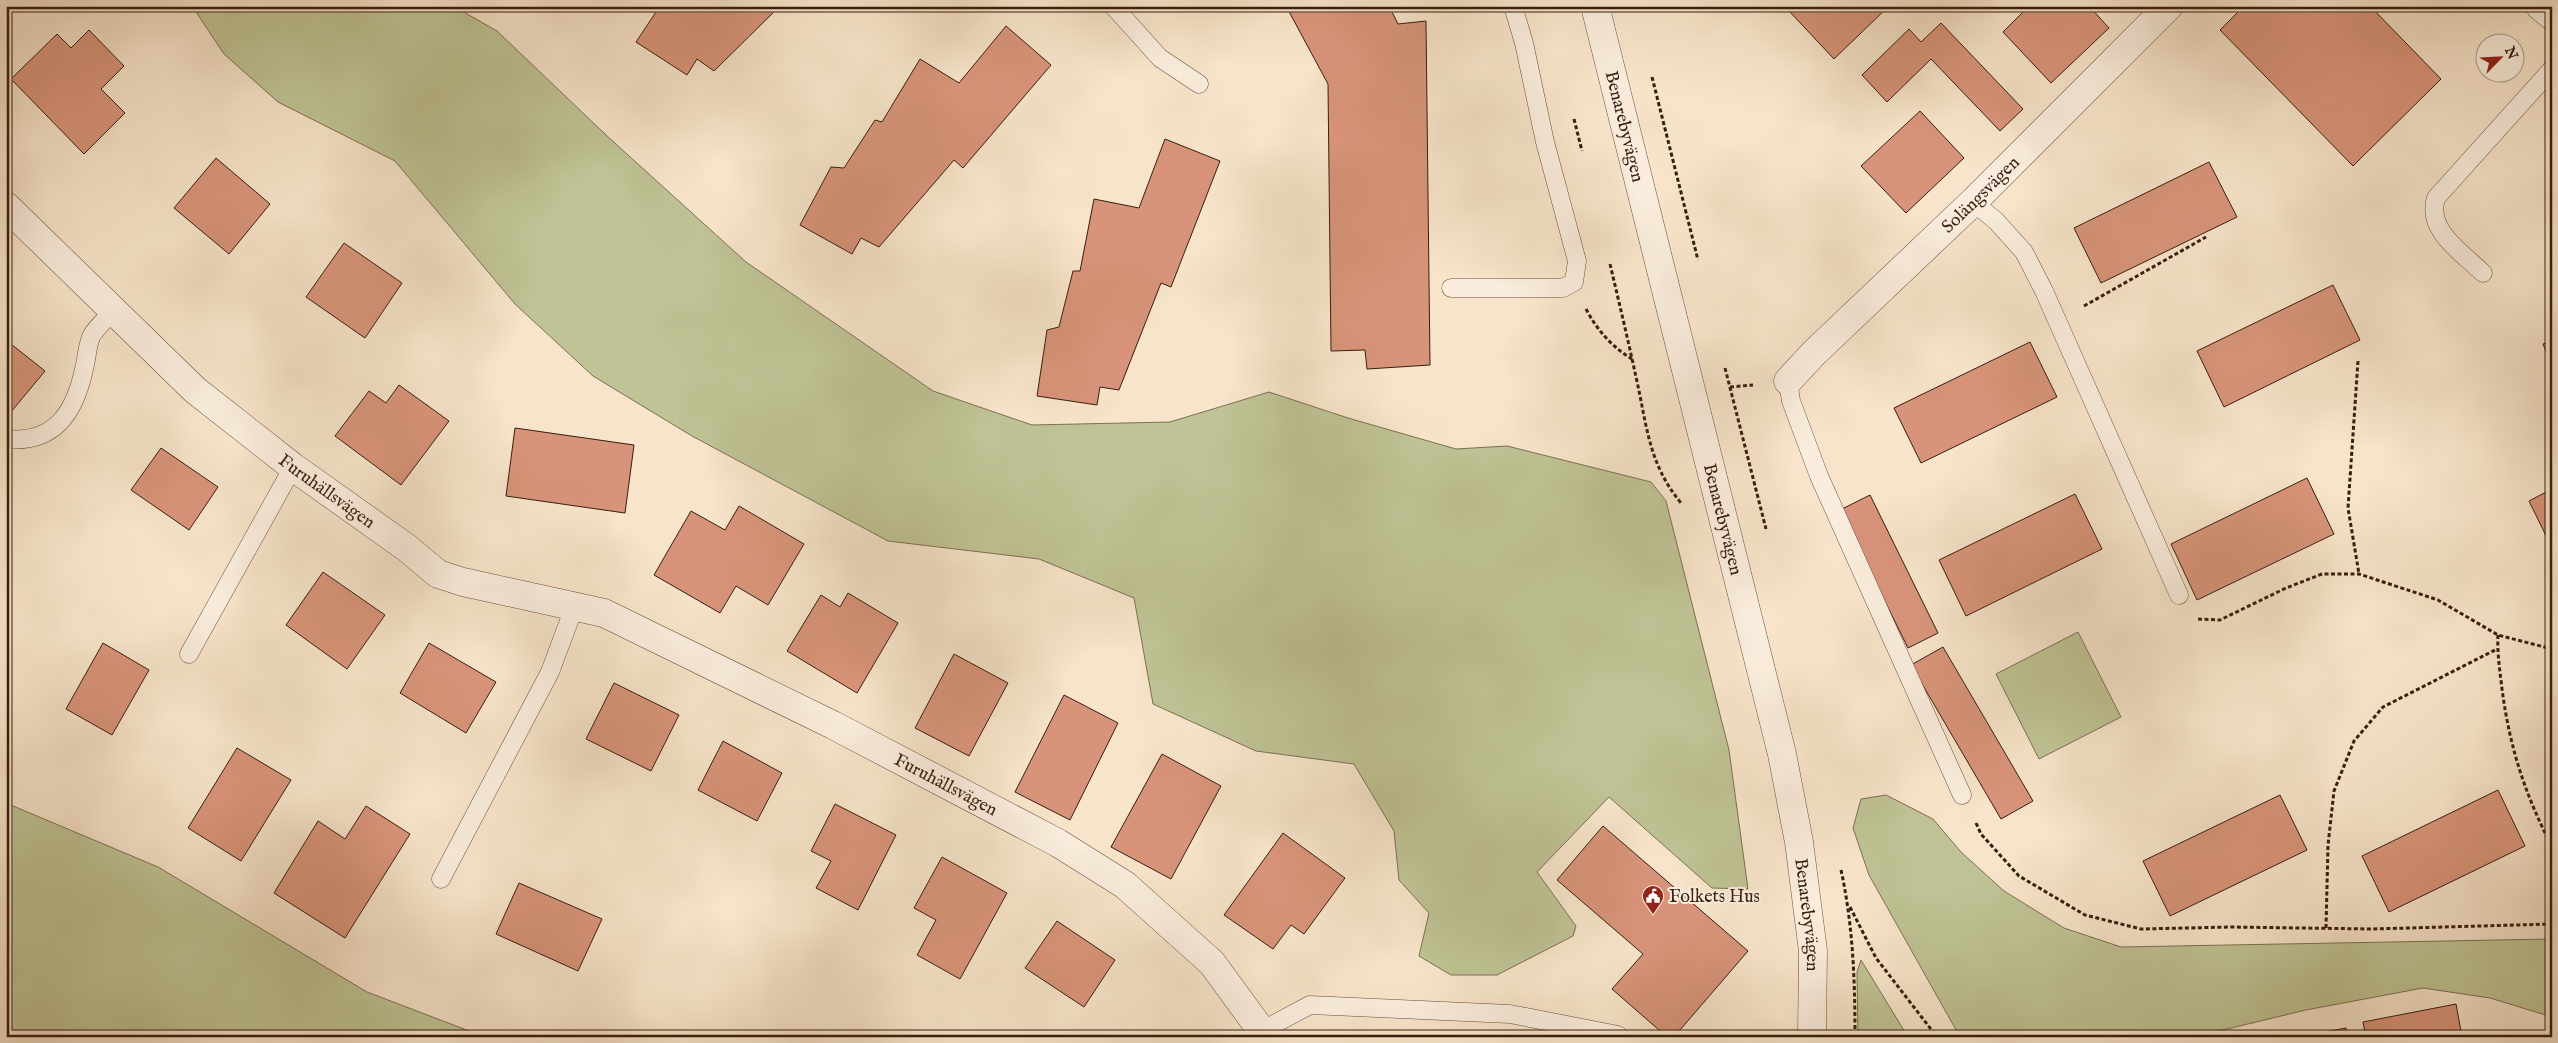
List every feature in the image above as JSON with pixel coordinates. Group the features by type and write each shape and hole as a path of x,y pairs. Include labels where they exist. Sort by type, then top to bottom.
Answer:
{"street":[{"name":"Benarebyvägen","path":"1595,6 1782,754 1799,842 1813,951 1812,1037"},
{"name":"Solängsvägen","path":"1788,382 1848,320 1973,202 2169,6"},
{"path":"2540,6 2552,16"},
{"name":"Furuhällsvägen","path":"6,206 112,312 195,390 293,467 401,543 438,574 464,582 575,605 604,613 833,725 1058,843 1117,880 1212,963 1264,1034"}],"lane":[{"path":"1113,6 1160,58 1199,84"},
{"path":"1452,288 1563,288 1574,282 1576,261 1545,142 1524,43 1513,6"},
{"path":"2483,273 2439,230 2432,211 2436,198 2552,69"},
{"path":"1973,202 1996,222 2024,252 2058,321 2179,595"},
{"path":"6,438 22,440 50,433 69,412 82,380 92,335 112,312"},
{"path":"1788,382 1791,401 1819,476 1962,794"},
{"path":"189,654 293,467"},
{"path":"441,879 550,672 575,605"},
{"path":"1264,1034 1310,1005 1510,1014 1618,1035"}],"path":[{"path":"1573,112 1584,160"},
{"path":"2058,321 2206,238"},
{"path":"1608,256 1651,451 1670,490 1685,508"},
{"path":"1574,282 1595,326 1618,351 1632,359"},
{"path":"2358,361 2348,508 2358,574"},
{"path":"2179,595 2192,619 2220,620 2286,588 2322,574 2358,574 2438,600 2498,635 2552,650"},
{"path":"2498,635 2497,649 2507,727 2522,784 2552,847"},
{"path":"2326,928 2328,845 2334,791 2354,741 2383,708 2497,649"},
{"path":"1962,794 1981,834 2019,876 2085,915 2141,928 2326,928 2552,924"},
{"path":"1848,904 1876,958 1938,1037"}],"green space":[{"path":"192,6 453,6 497,31 606,135 746,262 933,391 1032,425 1170,422 1269,392 1348,418 1456,449 1507,446 1651,482 1666,501 1729,750 1748,889 1712,888 1609,797 1537,872 1576,926 1573,936 1497,975 1451,975 1419,956 1429,913 1399,880 1394,831 1354,764 1256,751 1153,704 1134,598 1039,559 888,541 692,436 593,376 515,304 395,161 278,102 224,54"},
{"path":"2078,632 2121,717 2039,759 1996,674"},
{"path":"1886,795 1933,819 1961,852 2004,891 2064,928 2121,947 2552,939 2552,1017 2490,998 2423,988 2306,1010 2194,1037 1960,1037 1869,875 1853,828 1861,799"},
{"path":"6,803 158,867 367,992 485,1037 6,1037"},
{"path":"1861,960 1908,1037 1858,1037 1857,972"}],"building":[{"path":"660,6 780,6 714,71 697,59 687,75 636,42"},
{"path":"1286,6 1389,6 1398,24 1426,21 1430,365 1367,369 1365,350 1331,351 1328,84"},
{"path":"1796,6 1889,6 1834,59 1790,12"},
{"path":"2029,6 2089,6 2109,28 2051,83 2003,32"},
{"path":"2244,6 2370,6 2441,79 2353,166 2220,30"},
{"path":"1941,23 2023,109 2000,131 1931,59 1887,102 1862,75 1909,29 1921,42"},
{"path":"1006,26 1051,65 963,168 954,160 879,247 861,238 852,254 800,225 831,167 844,168 875,120 882,122 920,59 959,83"},
{"path":"89,30 124,66 101,89 125,113 84,154 11,79 57,34 71,48"},
{"path":"1920,111 1964,158 1906,213 1861,166"},
{"path":"1165,139 1220,161 1171,287 1161,283 1119,390 1100,387 1097,405 1037,396 1047,330 1059,327 1073,271 1080,271 1094,199 1139,208"},
{"path":"216,158 270,204 229,254 174,208"},
{"path":"2209,162 2237,217 2101,283 2074,228"},
{"path":"344,243 402,283 365,338 306,297"},
{"path":"2333,285 2360,340 2224,407 2197,351"},
{"path":"6,340 45,371 6,418"},
{"path":"2552,341 2552,366 2543,344"},
{"path":"2030,342 2057,397 1921,463 1894,408"},
{"path":"399,385 449,421 401,485 335,436 369,391 386,403"},
{"path":"515,428 634,445 625,513 506,496"},
{"path":"161,448 218,487 189,530 131,490"},
{"path":"2307,478 2334,534 2197,600 2171,544"},
{"path":"2552,489 2552,548 2529,501"},
{"path":"2075,494 2102,549 1966,616 1939,560"},
{"path":"1870,495 1938,633 1908,648 1840,510"},
{"path":"739,506 804,544 768,605 736,586 720,613 654,575 691,511 725,530"},
{"path":"323,572 385,615 347,669 286,625"},
{"path":"848,593 898,623 857,693 787,651 821,595 840,607"},
{"path":"103,643 149,670 112,735 66,709"},
{"path":"429,643 496,682 466,733 400,693"},
{"path":"1943,647 2033,801 2001,819 1911,665"},
{"path":"954,654 1008,683 969,756 915,728"},
{"path":"614,683 679,715 651,771 586,739"},
{"path":"1064,695 1118,723 1070,820 1015,792"},
{"path":"723,741 782,773 757,821 698,790"},
{"path":"237,748 291,780 241,861 188,828"},
{"path":"1162,754 1221,786 1171,879 1111,847"},
{"path":"2498,790 2525,846 2389,912 2362,856"},
{"path":"2280,795 2307,850 2170,916 2143,861"},
{"path":"835,804 896,835 858,910 816,888 831,861 811,851"},
{"path":"366,806 410,834 345,938 274,893 318,821 345,839"},
{"name":"Folkets Hus","path":"1603,826 1748,951 1674,1037 1667,1037 1612,989 1643,954 1557,880"},
{"path":"1283,833 1345,878 1304,934 1291,925 1273,949 1224,915"},
{"path":"942,857 1007,893 960,979 917,955 936,920 914,908"},
{"path":"519,883 602,919 578,971 496,934"},
{"path":"1057,921 1115,960 1084,1007 1025,968"},
{"path":"2456,1004 2462,1037 2366,1037 2363,1022"},
{"path":"2346,1028 2347,1037 2299,1037"}],"place":[{"name":"Folkets Hus","path":"1653,915"}]}
